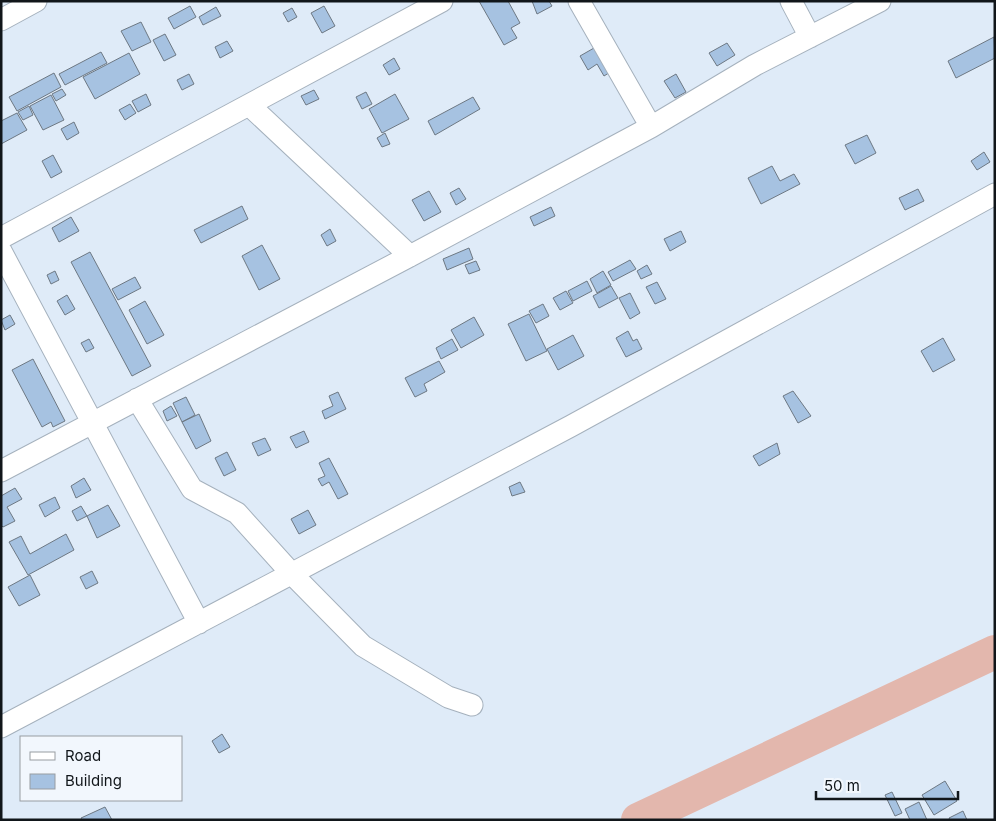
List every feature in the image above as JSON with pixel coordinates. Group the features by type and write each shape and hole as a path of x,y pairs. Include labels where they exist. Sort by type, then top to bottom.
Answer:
{"street":[{"path":"1,20 36,1"},
{"path":"1,238 442,1"},
{"path":"579,1 651,127"},
{"path":"791,1 810,37"},
{"path":"1,471 410,256 651,127 755,65 880,1"},
{"path":"249,106 410,256"},
{"path":"1,727 571,426 995,194"},
{"path":"1,251 199,623"},
{"path":"137,399 192,488 237,513 292,574 363,646 448,696 472,706"}],"building":[{"path":"479,1 508,1 520,23 511,28 517,38 504,45"},
{"path":"532,1 549,1 552,6 537,14"},
{"path":"190,6 196,17 174,29 168,18"},
{"path":"324,6 335,26 322,33 311,13"},
{"path":"216,7 221,16 203,25 199,17"},
{"path":"292,8 297,17 288,22 283,13"},
{"path":"141,22 151,42 132,51 121,31"},
{"path":"165,34 176,55 164,61 153,40"},
{"path":"994,37 995,58 956,78 948,61"},
{"path":"227,41 233,51 220,58 215,47"},
{"path":"727,43 735,55 717,66 709,53"},
{"path":"601,44 615,69 604,76 597,64 588,70 580,56"},
{"path":"101,52 107,63 65,85 59,74"},
{"path":"129,53 140,74 95,99 83,77"},
{"path":"394,58 400,69 389,75 383,65"},
{"path":"54,73 61,87 17,111 9,97"},
{"path":"189,74 194,84 182,90 177,80"},
{"path":"676,74 686,92 675,98 664,81"},
{"path":"62,89 66,95 56,101 52,94"},
{"path":"314,90 319,99 306,105 301,96"},
{"path":"366,92 372,104 362,109 356,97"},
{"path":"146,94 151,105 138,112 132,101"},
{"path":"395,94 409,119 382,133 369,109"},
{"path":"51,95 64,120 43,130 30,106"},
{"path":"473,97 480,109 435,135 428,121"},
{"path":"130,104 136,113 125,120 119,110"},
{"path":"29,106 33,115 23,120 18,112"},
{"path":"17,113 27,130 1,144 1,121"},
{"path":"74,122 79,133 67,140 61,129"},
{"path":"385,133 390,144 382,147 377,138"},
{"path":"867,135 876,153 855,164 845,145"},
{"path":"984,152 990,162 977,170 971,161"},
{"path":"53,155 62,172 51,178 42,161"},
{"path":"772,166 780,181 794,174 800,184 761,204 748,178"},
{"path":"459,188 466,199 456,205 450,193"},
{"path":"918,189 924,201 905,210 899,198"},
{"path":"429,191 441,212 424,221 412,200"},
{"path":"242,206 248,219 201,243 194,230"},
{"path":"551,207 555,216 534,226 530,217"},
{"path":"71,217 79,231 59,242 52,228"},
{"path":"330,229 336,241 327,246 321,235"},
{"path":"681,231 686,242 670,251 664,239"},
{"path":"262,245 280,279 259,290 242,256"},
{"path":"469,248 473,259 447,270 443,259"},
{"path":"90,252 151,366 132,376 71,262"},
{"path":"630,260 636,269 613,281 608,272"},
{"path":"476,261 480,270 469,274 465,265"},
{"path":"647,265 652,274 641,279 637,271"},
{"path":"55,271 59,280 51,284 47,275"},
{"path":"603,271 611,285 597,293 590,279"},
{"path":"135,277 141,288 118,300 112,289"},
{"path":"587,281 592,291 573,301 568,291"},
{"path":"657,282 666,299 655,304 646,287"},
{"path":"611,286 618,298 599,308 593,296"},
{"path":"566,291 573,303 560,310 553,298"},
{"path":"630,293 640,313 630,319 619,298"},
{"path":"67,295 75,309 65,315 57,301"},
{"path":"145,301 164,335 147,344 129,310"},
{"path":"543,304 549,316 536,323 529,311"},
{"path":"529,314 547,351 526,361 508,324"},
{"path":"10,315 15,324 5,330 1,320"},
{"path":"474,317 484,335 461,348 451,330"},
{"path":"628,331 633,341 637,339 642,349 626,357 616,338"},
{"path":"573,335 584,356 558,370 547,349"},
{"path":"943,338 955,360 933,372 921,351"},
{"path":"89,339 94,348 86,352 81,343"},
{"path":"452,339 458,350 441,359 436,348"},
{"path":"33,359 65,421 53,427 51,422 42,427 12,370"},
{"path":"439,361 445,372 424,384 427,391 415,397 405,378"},
{"path":"793,391 811,416 798,423 783,396"},
{"path":"338,392 346,409 325,419 322,411 333,406 329,396"},
{"path":"186,397 195,415 182,422 173,403"},
{"path":"171,406 177,416 167,421 163,411"},
{"path":"199,414 211,441 196,449 182,422"},
{"path":"304,431 309,442 296,448 290,437"},
{"path":"265,438 271,450 258,456 252,443"},
{"path":"777,443 780,454 759,466 753,456"},
{"path":"227,452 236,470 224,476 215,458"},
{"path":"329,458 348,494 338,499 329,482 322,486 318,479 325,476 319,463"},
{"path":"84,478 91,490 76,498 71,486"},
{"path":"520,482 525,492 512,496 509,487"},
{"path":"15,488 22,499 7,507 15,521 3,527 1,525 1,496"},
{"path":"55,497 60,508 45,517 39,505"},
{"path":"108,505 120,526 97,538 87,516"},
{"path":"81,506 87,516 77,521 72,511"},
{"path":"308,510 316,525 299,534 291,519"},
{"path":"66,534 74,550 28,575 9,542 21,536 30,554"},
{"path":"92,571 98,583 86,589 80,577"},
{"path":"30,575 40,595 19,606 8,587"},
{"path":"222,734 230,747 219,753 212,741"},
{"path":"945,781 957,801 934,815 922,795"},
{"path":"892,792 902,813 895,816 885,795"},
{"path":"919,802 927,820 910,820 905,809"},
{"path":"105,807 112,820 82,820 81,818"},
{"path":"963,811 967,820 950,820 949,818"}],"waterway":[{"path":"638,820 995,652"}]}
